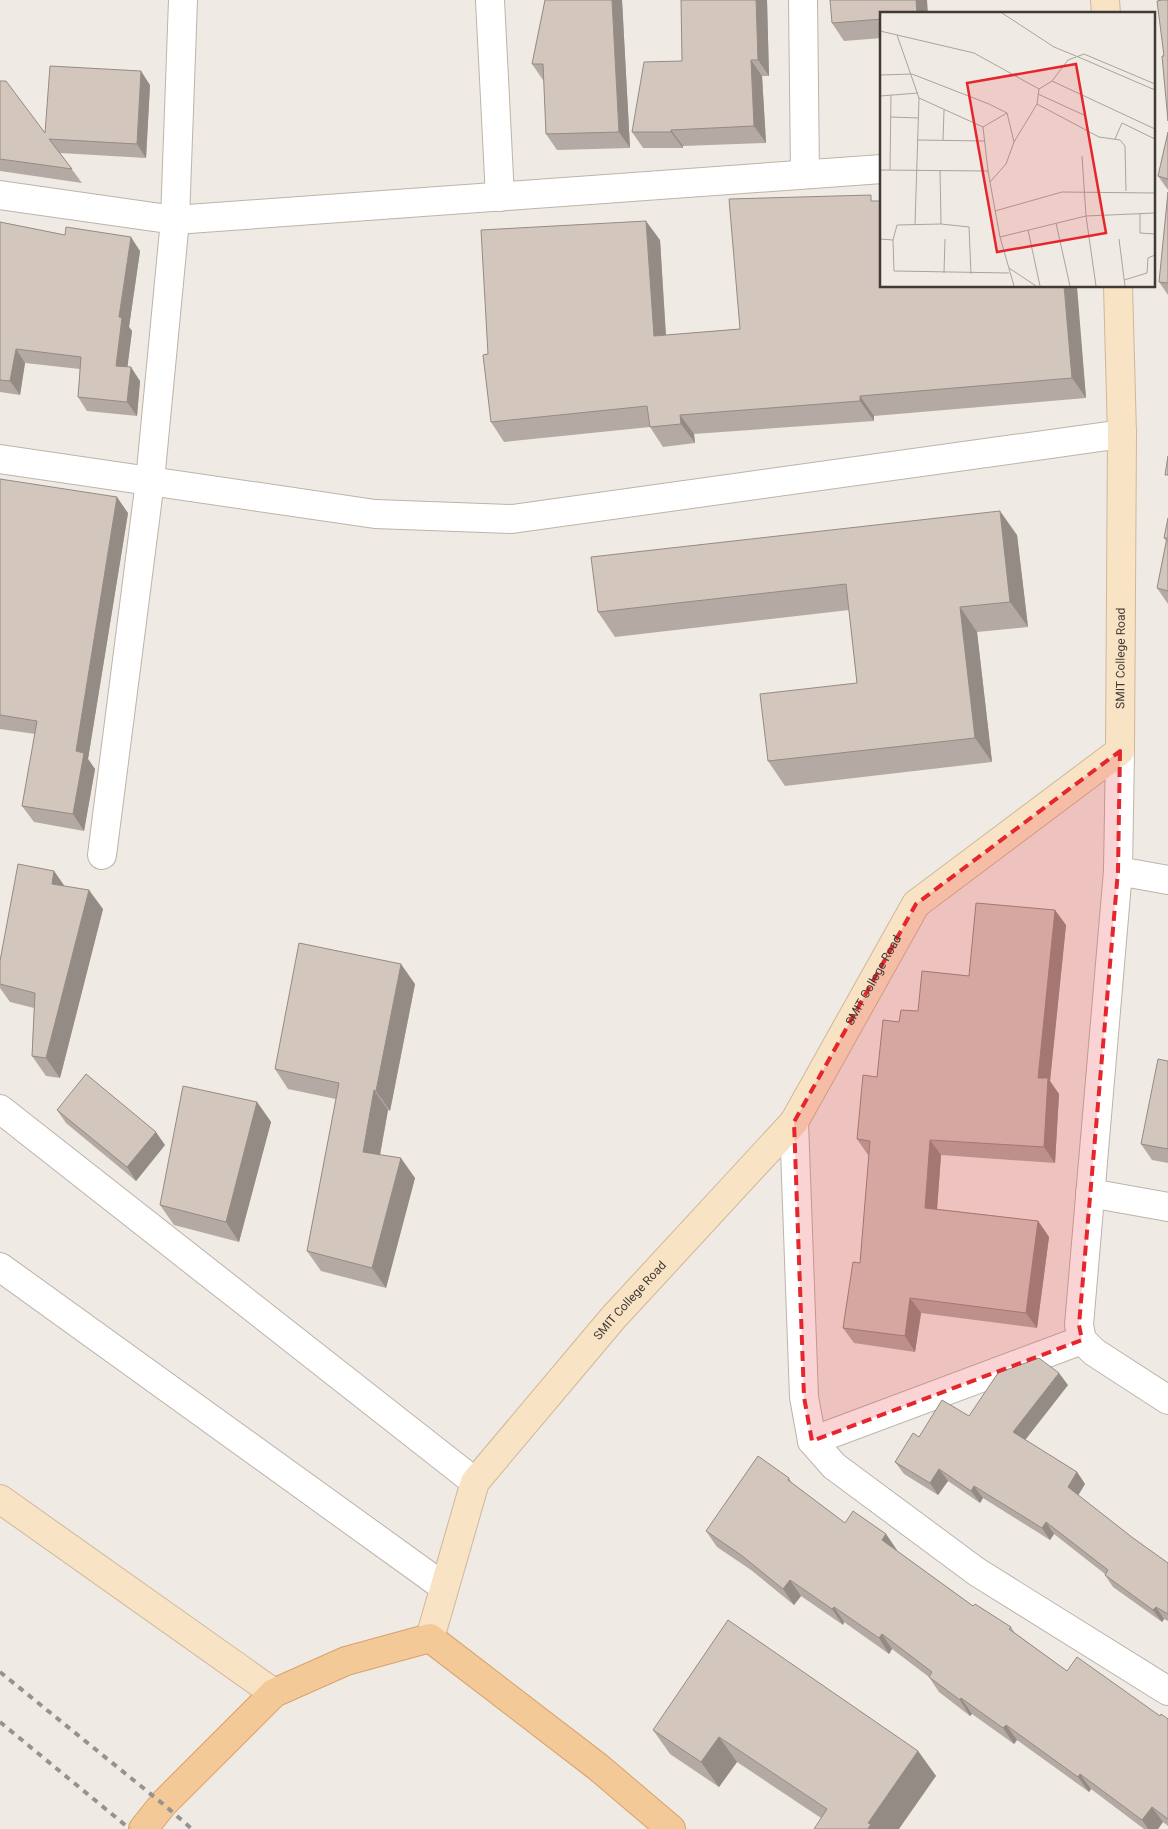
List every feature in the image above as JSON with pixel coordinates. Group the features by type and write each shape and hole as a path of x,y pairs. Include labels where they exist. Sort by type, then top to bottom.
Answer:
{"main road":[{"name":"SMIT College Road","path":"430,1638 475,1482 613,1318 794,1122 916,904 1120,751 1122,434 1118,288"},
{"path":"0,1499 274,1693"},
{"path":"143,1829 163,1804 274,1693 346,1661 430,1638 598,1767 671,1829"}],"street":[{"path":"102,855 150,481 175,220 183,0"},
{"path":"490,0 500,197"},
{"path":"803,0 805,174"},
{"path":"0,195 175,220 880,169"},
{"path":"0,459 375,514 512,519 1122,434"},
{"path":"1120,751 1118,871 1079,1325 1082,1340 1094,1352 1168,1400"},
{"path":"1118,871 1168,880"},
{"path":"0,1109 475,1482"},
{"path":"794,1122 804,1397 812,1441 834,1466 976,1572 1168,1691"},
{"path":"1090,1193 1168,1207"},
{"path":"0,1267 444,1587"},
{"path":"812,1441 1082,1340"}],"highlighted area":[{"path":"1120,751 1118,871 1079,1325 1082,1340 812,1441 804,1397 794,1122 916,904"}],"building":[{"path":"545,0 612,0 619,132 546,134 543,64 532,64"},
{"path":"681,0 756,0 758,60 751,60 754,126 671,130 671,132 632,132 644,62 682,61"},
{"path":"830,0 916,0 917,12 880,12 880,19 832,23"},
{"path":"1168,0 1168,121 1162,56 1164,56 1157,1"},
{"path":"50,66 141,71 137,144 49,139 72,169 0,159 0,81 6,81 45,133"},
{"path":"1168,132 1168,179 1158,176"},
{"path":"1168,192 1168,283 1159,282"},
{"path":"871,195 871,201 880,201 880,288 1064,288 1072,378 860,396 860,401 680,415 681,424 650,427 647,406 491,422 483,355 488,354 481,230 646,221 654,336 740,329 729,199"},
{"path":"0,222 65,235 66,227 131,237 119,317 122,318 116,366 131,367 127,402 78,397 81,357 16,349 10,381 0,380"},
{"path":"1168,456 1168,475 1165,475"},
{"path":"0,479 117,497 76,751 84,753 73,814 22,806 37,721 0,715"},
{"path":"1000,511 1010,602 960,607 975,738 768,761 760,694 857,683 846,584 598,612 591,557"},
{"path":"1168,518 1168,591 1157,588 1167,538 1164,538"},
{"path":"18,864 54,871 52,884 89,890 46,1058 32,1056 35,993 0,984 0,961"},
{"path":"976,903 1055,910 1038,1078 1048,1078 1044,1147 930,1140 925,1208 1038,1221 1026,1313 910,1298 905,1336 843,1328 853,1262 860,1263 870,1141 857,1139 863,1075 877,1077 883,1020 899,1022 901,1010 918,1011 922,971 969,976"},
{"path":"299,943 401,964 376,1091 374,1090 363,1152 401,1158 372,1268 307,1251 339,1083 275,1069"},
{"path":"1158,1059 1168,1061 1168,1149 1141,1144"},
{"path":"86,1074 156,1132 127,1167 57,1110"},
{"path":"183,1086 257,1102 226,1222 160,1205"},
{"path":"1039,1358 1059,1373 1013,1432 1077,1472 1068,1487 1168,1563 1168,1614 1156,1607 1153,1610 1105,1575 1108,1570 1046,1522 1042,1528 974,1486 971,1491 939,1469 930,1483 895,1462 913,1433 919,1437 942,1400 969,1416 998,1373"},
{"path":"758,1456 845,1523 853,1511 886,1534 882,1540 973,1606 975,1604 1011,1627 1009,1629 1067,1671 1077,1657 1160,1716 1161,1714 1168,1719 1168,1819 1152,1807 1142,1820 1080,1774 1078,1777 1006,1725 1003,1728 961,1698 960,1700 929,1677 932,1672 882,1634 879,1638 790,1580 783,1589 741,1555 706,1531"},
{"path":"728,1620 918,1751 868,1823 871,1824 868,1829 814,1829 827,1809 719,1737 701,1762 653,1730"}],"railway":[{"path":"0,1672 192,1829"},
{"path":"0,1722 130,1829"}]}
